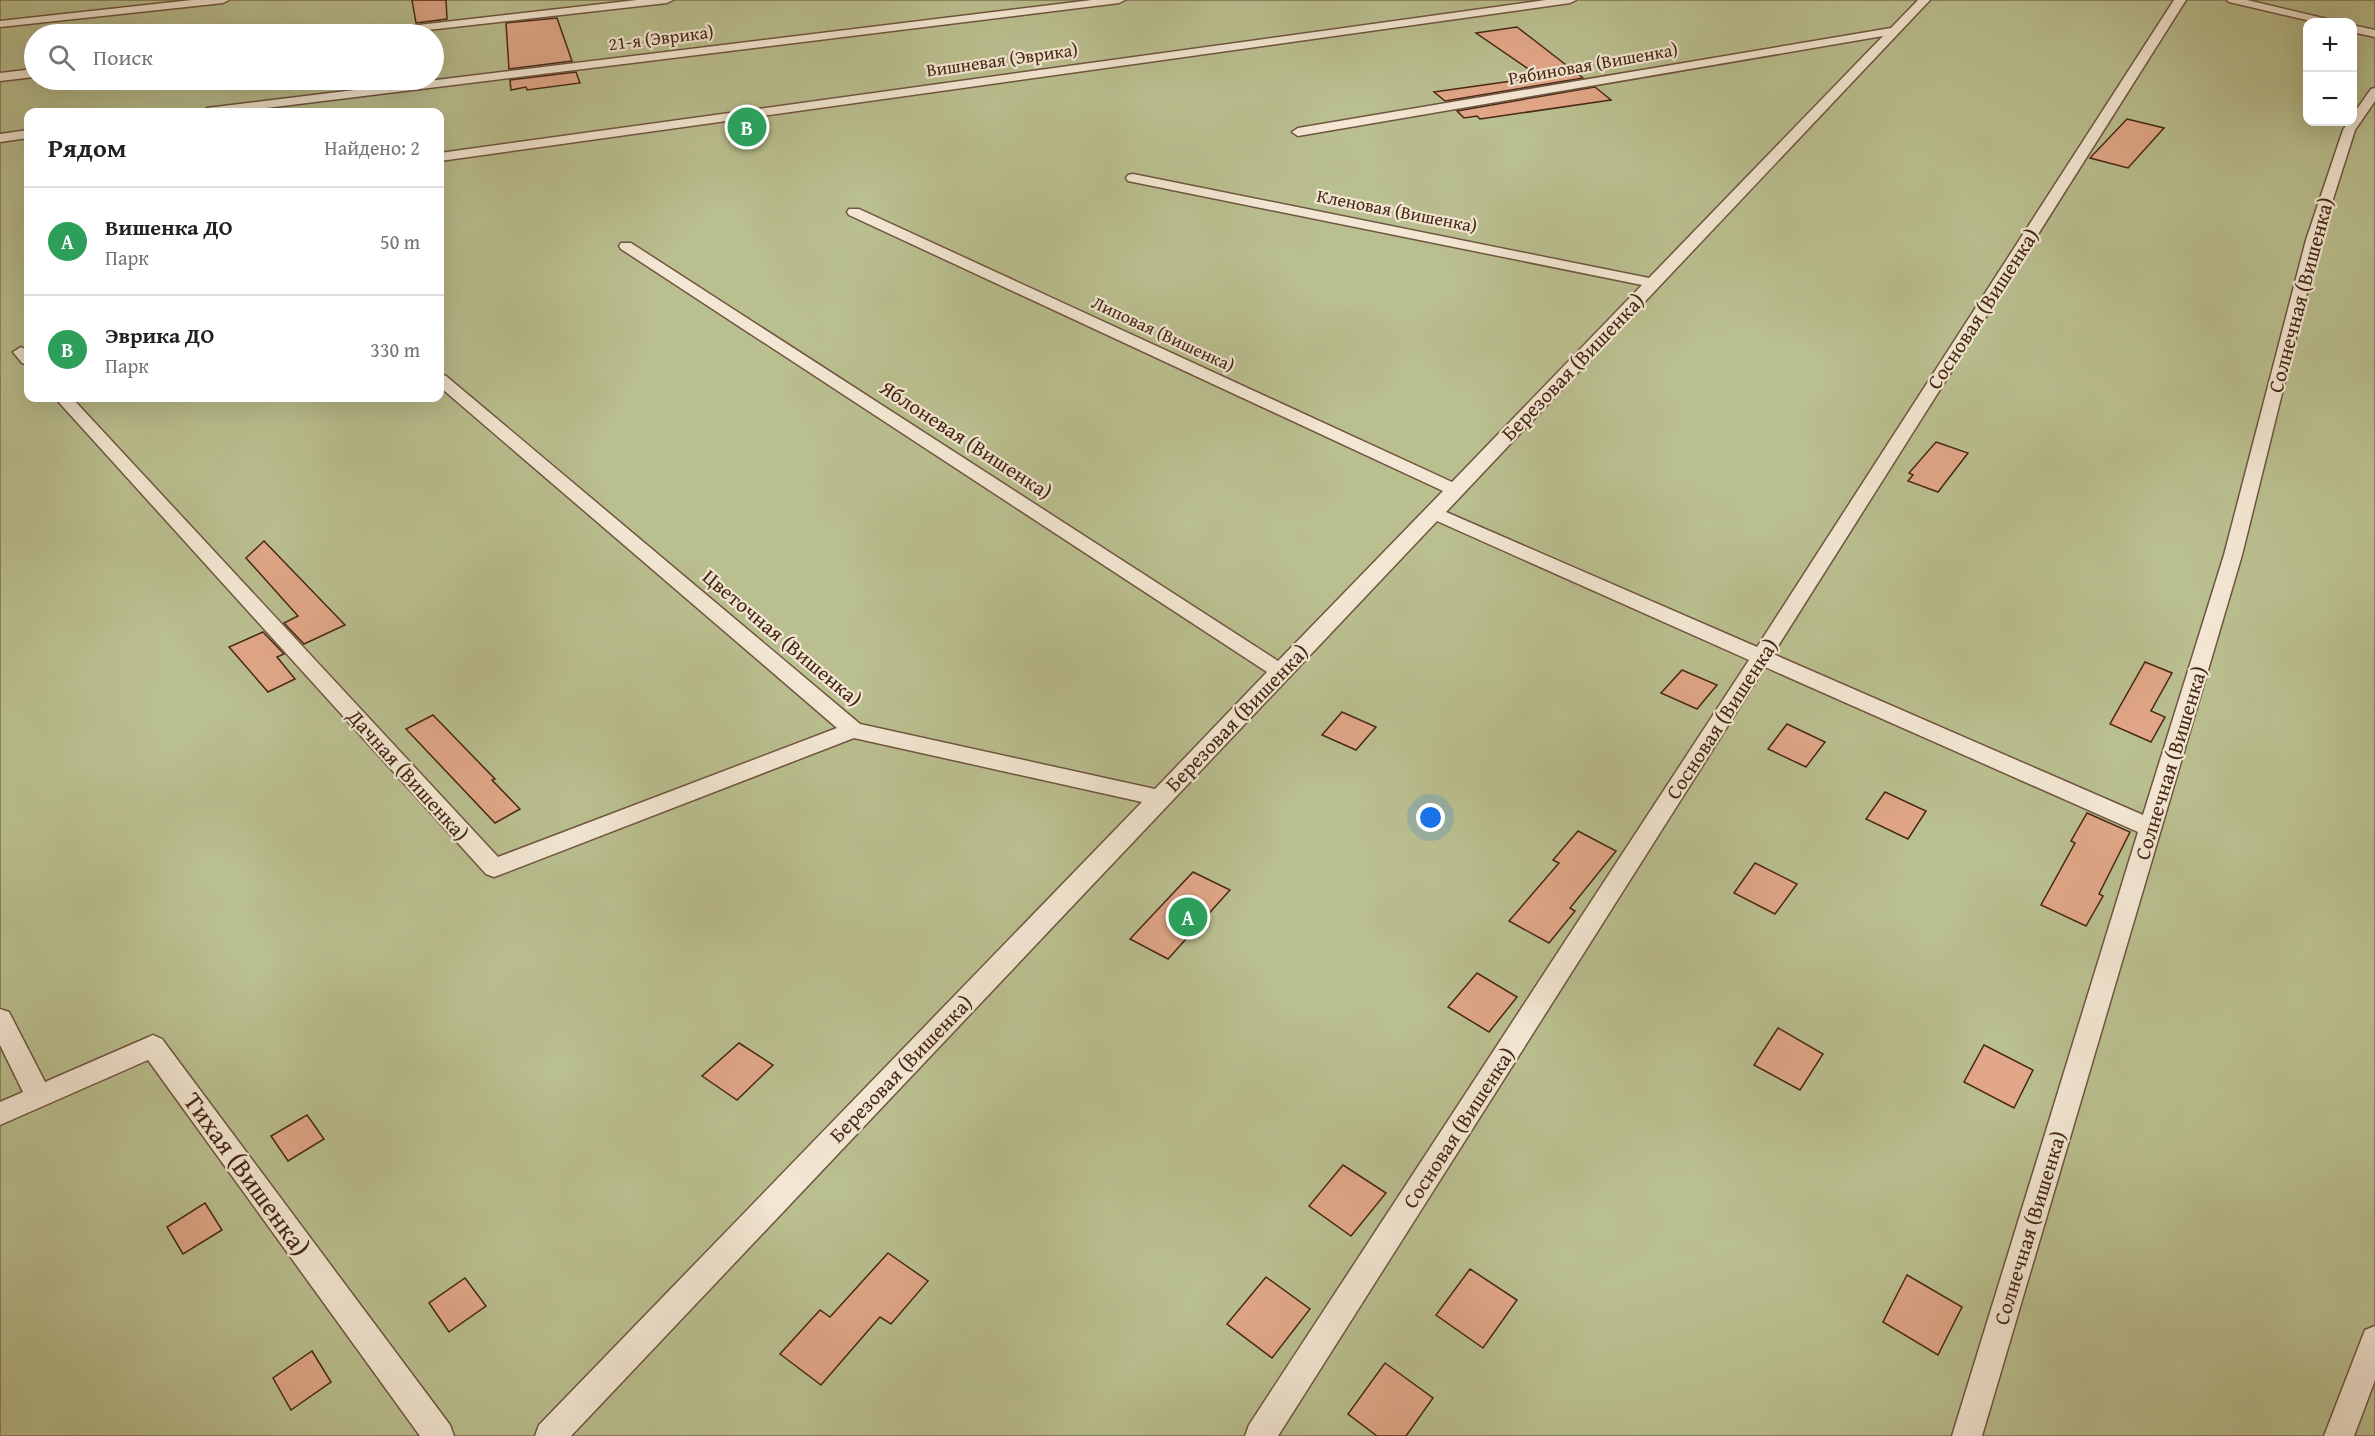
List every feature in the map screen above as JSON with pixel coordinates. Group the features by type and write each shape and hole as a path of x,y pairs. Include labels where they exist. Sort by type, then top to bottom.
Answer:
{"lane":[{"path":"0,24 223,0"},
{"path":"444,25 667,0"},
{"name":"21-я (Эврика)","path":"444,83 1119,0"},
{"name":"Вишневая (Эврика)","path":"444,155 1570,0"},
{"name":"Березовая (Вишенка)","path":"550,1436 1924,0"},
{"name":"Сосновая (Вишенка)","path":"1260,1436 2180,0"},
{"path":"2233,0 2310,18"},
{"path":"2357,29 2375,34"},
{"name":"Рябиновая (Вишенка)","path":"1298,132 1894,31"},
{"path":"0,76 24,74"},
{"name":"21-я (Эврика)","path":"240,108 386,90"},
{"name":"Солнечная (Вишенка)","path":"1967,1436 2234,555 2313,240 2349,130 2375,93"},
{"path":"0,138 24,135"},
{"name":"Кленовая (Вишенка)","path":"1133,178 1653,283"},
{"name":"Липовая (Вишенка)","path":"854,212 1455,490"},
{"name":"Яблоневая (Вишенка)","path":"626,246 1281,672"},
{"name":"Цветочная (Вишенка)","path":"444,382 853,730 1161,798"},
{"name":"Дачная (Вишенка)","path":"67,402 494,868 853,730"},
{"path":"1433,513 2151,828"},
{"path":"0,1018 39,1096"},
{"name":"Тихая (Вишенка)","path":"0,1114 153,1046 439,1436"},
{"path":"2339,1436 2375,1340"}],"green space":[{"path":"0,0 2375,0 2375,1436 0,1436"}],"building":[{"path":"412,0 446,0 447,19 416,23"},
{"path":"557,18 572,61 509,69 506,23"},
{"path":"1517,27 1583,78 1445,101 1434,92 1540,77 1476,33"},
{"path":"576,72 580,83 511,90 510,80"},
{"path":"1595,87 1611,100 1480,119 1477,116 1464,118 1457,111"},
{"path":"2127,119 2164,128 2128,168 2090,158"},
{"path":"1936,442 1968,453 1938,492 1908,481 1913,475 1909,473"},
{"path":"264,541 345,625 304,644 284,623 298,616 246,558"},
{"path":"263,632 284,654 277,657 295,679 268,692 229,647"},
{"path":"2145,662 2172,673 2151,711 2165,717 2151,742 2110,724"},
{"path":"1682,670 1717,685 1697,709 1661,693"},
{"path":"1342,712 1376,727 1356,750 1322,735"},
{"path":"433,715 495,779 492,780 520,809 495,823 406,729"},
{"path":"1787,724 1825,742 1806,767 1768,749"},
{"path":"1885,792 1926,811 1908,839 1866,819"},
{"path":"2087,813 2130,832 2099,894 2103,896 2086,926 2041,905 2075,843 2071,841"},
{"path":"1578,831 1616,851 1570,908 1575,911 1549,943 1509,921 1559,863 1553,860"},
{"path":"1755,863 1797,884 1775,914 1734,893"},
{"path":"1193,872 1230,890 1168,959 1130,939"},
{"path":"1477,973 1517,997 1489,1032 1448,1007"},
{"path":"1778,1028 1823,1054 1800,1090 1754,1065"},
{"path":"739,1043 773,1065 737,1100 702,1076"},
{"path":"1984,1045 2033,1070 2014,1108 1964,1082"},
{"path":"307,1115 324,1139 288,1161 271,1136"},
{"path":"1343,1165 1386,1193 1351,1236 1309,1206"},
{"path":"205,1203 222,1230 183,1254 167,1227"},
{"path":"888,1253 928,1281 891,1324 880,1317 821,1385 780,1354 820,1310 830,1317"},
{"path":"1470,1269 1517,1300 1483,1348 1436,1315"},
{"path":"1907,1275 1962,1307 1938,1355 1883,1322"},
{"path":"1266,1277 1310,1309 1272,1358 1227,1324"},
{"path":"465,1278 486,1306 449,1332 429,1303"},
{"path":"312,1351 331,1382 291,1410 273,1378"},
{"path":"1385,1363 1433,1398 1406,1436 1377,1436 1348,1414"}],"place":[{"name":"Эврика ДО","path":"747,127"},
{"name":"Вишенка ДО","path":"1188,917"}]}
